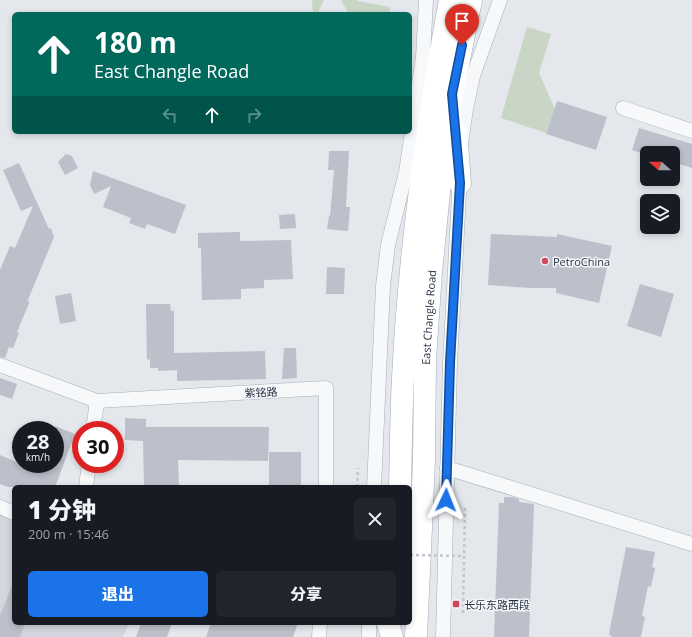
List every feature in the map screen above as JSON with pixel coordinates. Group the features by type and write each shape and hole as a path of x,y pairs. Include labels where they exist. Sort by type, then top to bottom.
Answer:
{"main road":[{"name":"East Changle Road","path":"400,485 403,377 409,299 420,193 437,72 450,0"},
{"name":"East Changle Road","path":"416,637 424,461 425,351 431,272 440,183 452,94 471,0"},
{"path":"452,94 460,183"},
{"path":"389,625 392,637"},
{"path":"396,625 396,637"}],"street":[{"path":"412,132 423,57 426,0"},
{"path":"443,637 450,363 461,146 473,76 500,0"},
{"path":"623,108 692,131"},
{"path":"374,485 383,286 388,245 406,172 412,134"},
{"path":"0,365 97,401 94,421"},
{"name":"紫铭路","path":"97,401 326,388 326,485"},
{"path":"447,468 692,544"},
{"path":"86,485 88,473"},
{"path":"0,507 12,512"},
{"path":"319,637 320,625"},
{"path":"369,625 369,637"}],"path":[{"path":"357,485 358,468"},
{"path":"463,613 465,507"},
{"path":"412,555 464,556"}],"shaded area":[{"path":"0,512 12,516 12,625 128,625 123,637 0,637"}],"green space":[{"path":"312,0 324,0 318,12 313,12"},
{"path":"341,0 357,0 390,7 390,12 348,12"},
{"path":"527,27 551,34 539,73 555,109 546,133 501,118"}],"building":[{"path":"557,101 607,117 596,150 546,134"},
{"path":"639,128 692,144 692,168 680,164 680,146 640,146 640,153 632,150"},
{"path":"329,151 349,151 346,207 350,207 348,231 327,229 330,216 334,170 328,170"},
{"path":"66,154 72,156 78,168 65,175 58,162"},
{"path":"19,163 54,237 27,302 30,301 17,332 19,333 13,348 9,347 5,358 0,357 0,270 10,246 15,248 33,206 21,211 3,170"},
{"path":"93,171 186,205 175,234 147,224 145,229 129,223 131,218 103,207 111,186 94,194 90,185"},
{"path":"295,214 296,228 280,229 279,215"},
{"path":"240,232 240,241 291,240 293,279 264,280 264,288 241,289 241,299 202,300 201,248 198,248 198,233"},
{"path":"491,234 557,237 557,234 612,246 599,303 556,293 556,288 488,285"},
{"path":"327,267 345,268 344,294 326,294"},
{"path":"640,284 674,294 661,337 627,326"},
{"path":"71,293 76,321 60,324 55,296"},
{"path":"146,304 170,304 171,311 174,311 174,353 265,351 266,379 177,381 177,370 158,371 158,368 150,368 150,359 147,360"},
{"path":"284,348 296,348 297,378 282,379"},
{"path":"0,378 17,384 12,399 0,395"},
{"path":"125,418 146,419 146,427 269,427 268,461 178,460 179,485 144,485 143,441 125,440"},
{"path":"64,430 72,433 72,442 64,463"},
{"path":"269,452 301,452 301,485 269,485"},
{"path":"0,455 12,460 12,473 60,473 56,485 12,485 12,487 8,487 0,484"},
{"path":"504,497 512,497 519,499 519,502 534,504 529,637 494,637 499,503 504,503"},
{"path":"626,547 655,552 652,567 655,568 651,587 648,586 642,616 645,617 641,637 611,637 611,635 609,635 611,623"},
{"path":"12,585 12,625 24,625 20,637 0,637 0,616"},
{"path":"140,625 171,625 167,637 136,637"},
{"path":"210,625 297,625 293,637 206,637"}],"place":[{"name":"PetroChina","path":"545,261"},
{"name":"长乐东路西段","path":"456,604"}],"route":[{"path":"446,500 450,363 460,183 452,94 462,45"}]}
